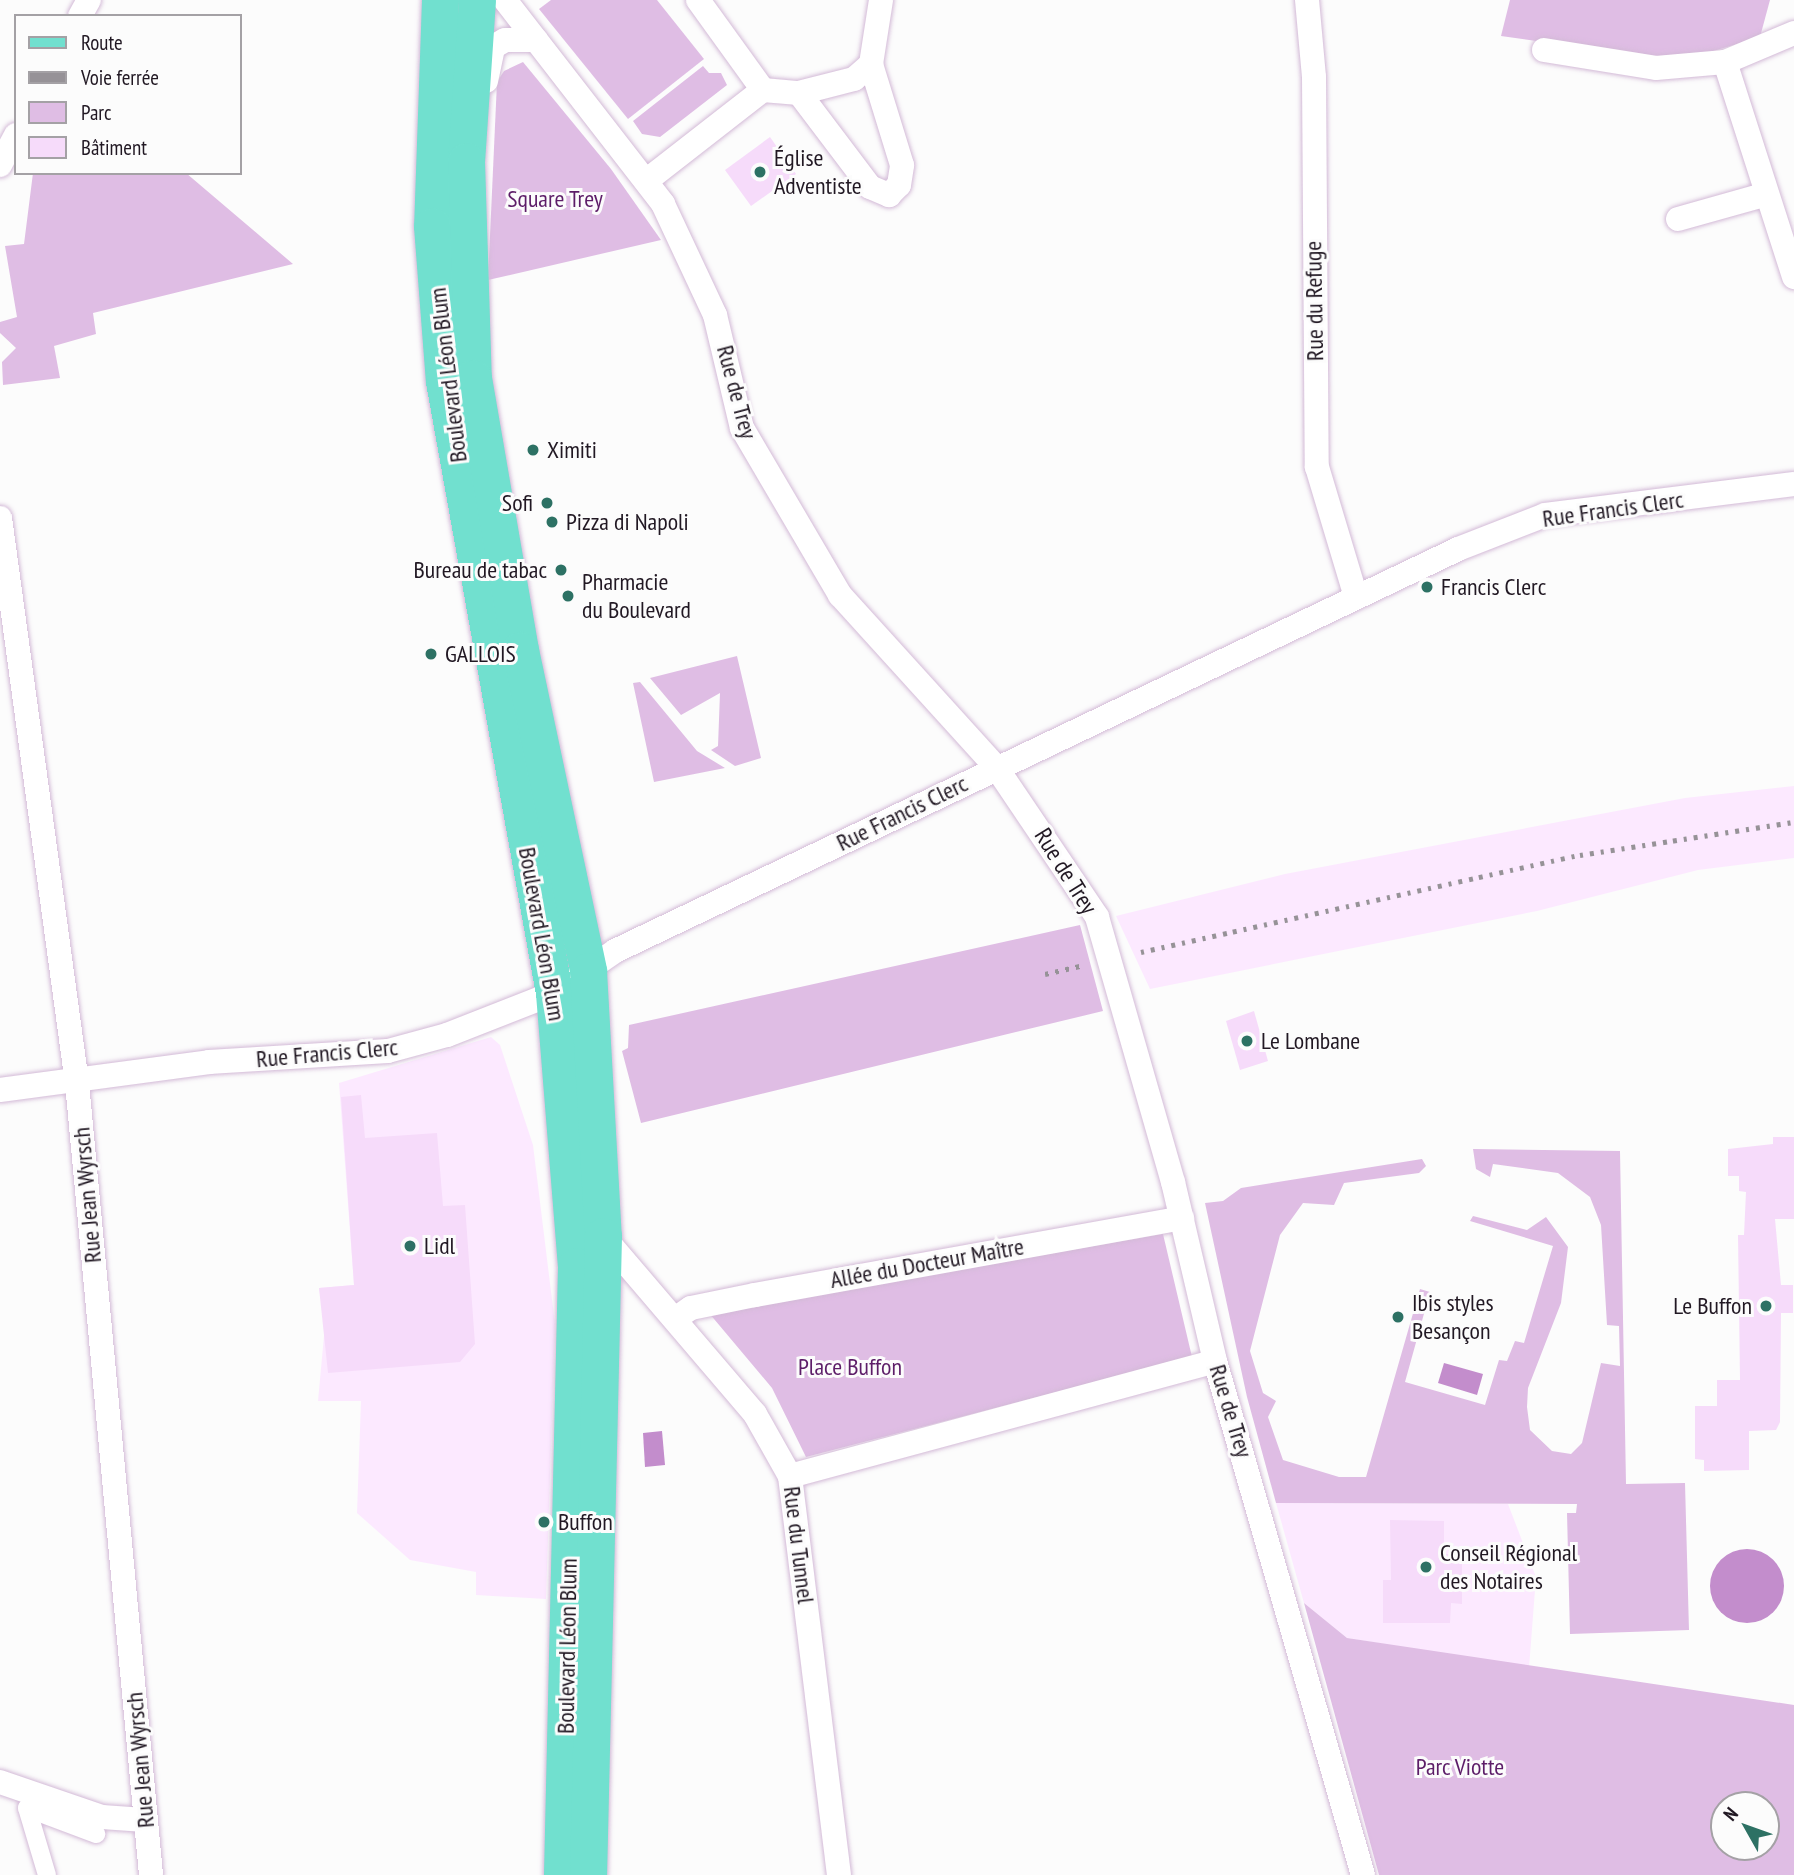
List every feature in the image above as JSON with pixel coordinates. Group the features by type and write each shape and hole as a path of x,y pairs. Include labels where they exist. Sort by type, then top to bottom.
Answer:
{"main road":[{"name":"Boulevard Léon Blum","path":"440,0 432,226 444,381 554,993 576,1266 562,1875"},
{"name":"Boulevard Léon Blum","path":"477,0 466,259 473,378 520,650 588,971 603,1236 588,1875"}],"street":[{"name":"Rue de Trey","path":"505,0 646,181 686,246 715,315 742,428 762,468 840,595 996,767 1097,917 1182,1218 1215,1361 1363,1875"},
{"path":"698,0 763,90"},
{"path":"799,93 870,187 889,195 899,185 902,165 871,64 881,0"},
{"name":"Rue du Refuge","path":"1307,0 1314,77 1317,467 1356,597"},
{"path":"1544,51 1656,68 1726,62 1794,33"},
{"name":"Boulevard Léon Blum","path":"466,259 489,57 505,40 536,40"},
{"path":"1726,62 1794,277"},
{"path":"646,181 763,90 799,93 854,79 871,64"},
{"path":"0,165 14,139"},
{"path":"1678,219 1768,194"},
{"name":"Rue Francis Clerc","path":"0,1090 77,1083 209,1062 388,1051 447,1035 554,993 615,951 996,767 1356,597 1545,515 1794,484"},
{"name":"Rue Jean Wyrsch","path":"0,518 77,1083 151,1875"},
{"name":"Allée du Docteur Maître","path":"675,1319 691,1308 729,1300 1182,1218"},
{"name":"Rue du Tunnel","path":"603,1236 755,1414 790,1476 839,1875"},
{"path":"790,1476 1215,1361"},
{"path":"0,1782 102,1817 145,1820"},
{"path":"47,1875 27,1808 96,1833"}],"shaded area":[{"path":"1794,786 1794,858 1698,870 1537,911 1150,989 1116,916 1285,874 1685,798"},
{"path":"491,1037 500,1045 533,1145 555,1324 546,1599 476,1595 476,1572 410,1560 357,1513 361,1401 318,1401 325,1325 319,1288 354,1285 339,1083"},
{"path":"1444,1363 1483,1374 1477,1395 1438,1383"},
{"path":"662,1431 665,1465 645,1467 643,1433"},
{"path":"1276,1503 1508,1504 1536,1577 1529,1668 1347,1638 1304,1603"},
{"path":"1740,1549 1754,1549 1768,1555 1778,1565 1784,1586 1778,1607 1768,1617 1754,1623 1740,1623 1726,1617 1716,1607 1710,1593 1710,1579 1716,1565 1726,1555"}],"green space":[{"path":"551,0 657,0 704,59 628,119 539,9"},
{"path":"1510,0 1770,0 1760,37 1697,56 1654,58 1501,36"},
{"name":"Square Trey","path":"523,62 611,169 661,240 488,280 497,82 504,71"},
{"path":"703,66 709,73 721,73 727,85 660,137 642,134 633,121"},
{"path":"33,175 188,175 293,264 93,313 96,334 54,346 60,378 3,385 2,362 16,348 0,333 0,322 17,317 5,246 24,244"},
{"path":"737,656 761,758 735,766 711,750 718,746 720,693 681,715 650,678"},
{"path":"640,682 697,751 725,768 654,782 633,683"},
{"path":"1080,925 1103,1011 641,1123 622,1051 628,1048 629,1025"},
{"path":"1473,1149 1620,1151 1626,1484 1685,1483 1689,1630 1570,1634 1567,1513 1576,1513 1577,1504 1276,1503 1247,1397 1205,1203 1223,1201 1241,1188 1422,1159 1426,1166 1419,1173 1344,1183 1334,1205 1303,1203 1280,1235 1250,1351 1263,1393 1276,1401 1268,1417 1283,1460 1339,1477 1366,1477 1420,1289 1430,1292 1405,1382 1485,1405 1499,1360 1507,1361 1515,1341 1524,1343 1553,1246 1470,1221 1473,1216 1527,1230 1546,1217 1568,1247 1561,1303 1528,1388 1527,1407 1530,1430 1552,1451 1571,1454 1582,1443 1601,1363 1620,1366 1619,1326 1607,1325 1601,1225 1590,1197 1558,1173 1493,1164 1490,1177 1476,1169"},
{"name":"Place Buffon","path":"1163,1234 1192,1357 806,1457 772,1388 709,1313"},
{"name":"Parc Viotte","path":"1304,1603 1347,1638 1794,1705 1794,1875 1379,1875"}],"building":[{"name":"Église Adventiste","path":"770,137 796,174 751,206 725,170"},
{"name":"Le Lombane","path":"1254,1011 1268,1061 1240,1070 1226,1021"},
{"name":"Lidl","path":"361,1095 365,1138 437,1133 443,1206 465,1205 475,1344 460,1362 328,1373 319,1288 354,1285 341,1097"},
{"name":"Le Buffon","path":"1773,1137 1794,1137 1794,1219 1775,1219 1781,1285 1793,1285 1793,1313 1781,1313 1780,1422 1776,1430 1749,1431 1749,1470 1704,1471 1704,1460 1695,1459 1695,1406 1717,1406 1717,1380 1740,1380 1738,1235 1744,1235 1746,1192 1739,1191 1739,1176 1728,1176 1728,1149 1773,1144"},
{"name":"Conseil Régional des Notaires","path":"1390,1520 1444,1521 1444,1554 1462,1554 1462,1604 1451,1603 1450,1623 1383,1623 1383,1580 1391,1580"}],"railway":[{"path":"1141,952 1580,855 1794,822"},
{"path":"1045,974 1083,965"}],"place":[{"name":"Église Adventiste","path":"760,172"},
{"name":"Ximiti","path":"533,450"},
{"name":"Sofi","path":"547,503"},
{"name":"Pizza di Napoli","path":"552,522"},
{"name":"Bureau de tabac","path":"561,570"},
{"name":"Francis Clerc","path":"1427,587"},
{"name":"Pharmacie du Boulevard","path":"568,596"},
{"name":"GALLOIS","path":"431,654"},
{"name":"Le Lombane","path":"1247,1041"},
{"name":"Lidl","path":"410,1246"},
{"name":"Le Buffon","path":"1766,1306"},
{"name":"Ibis styles Besançon","path":"1398,1317"},
{"name":"Buffon","path":"544,1522"},
{"name":"Conseil Régional des Notaires","path":"1426,1567"}]}
